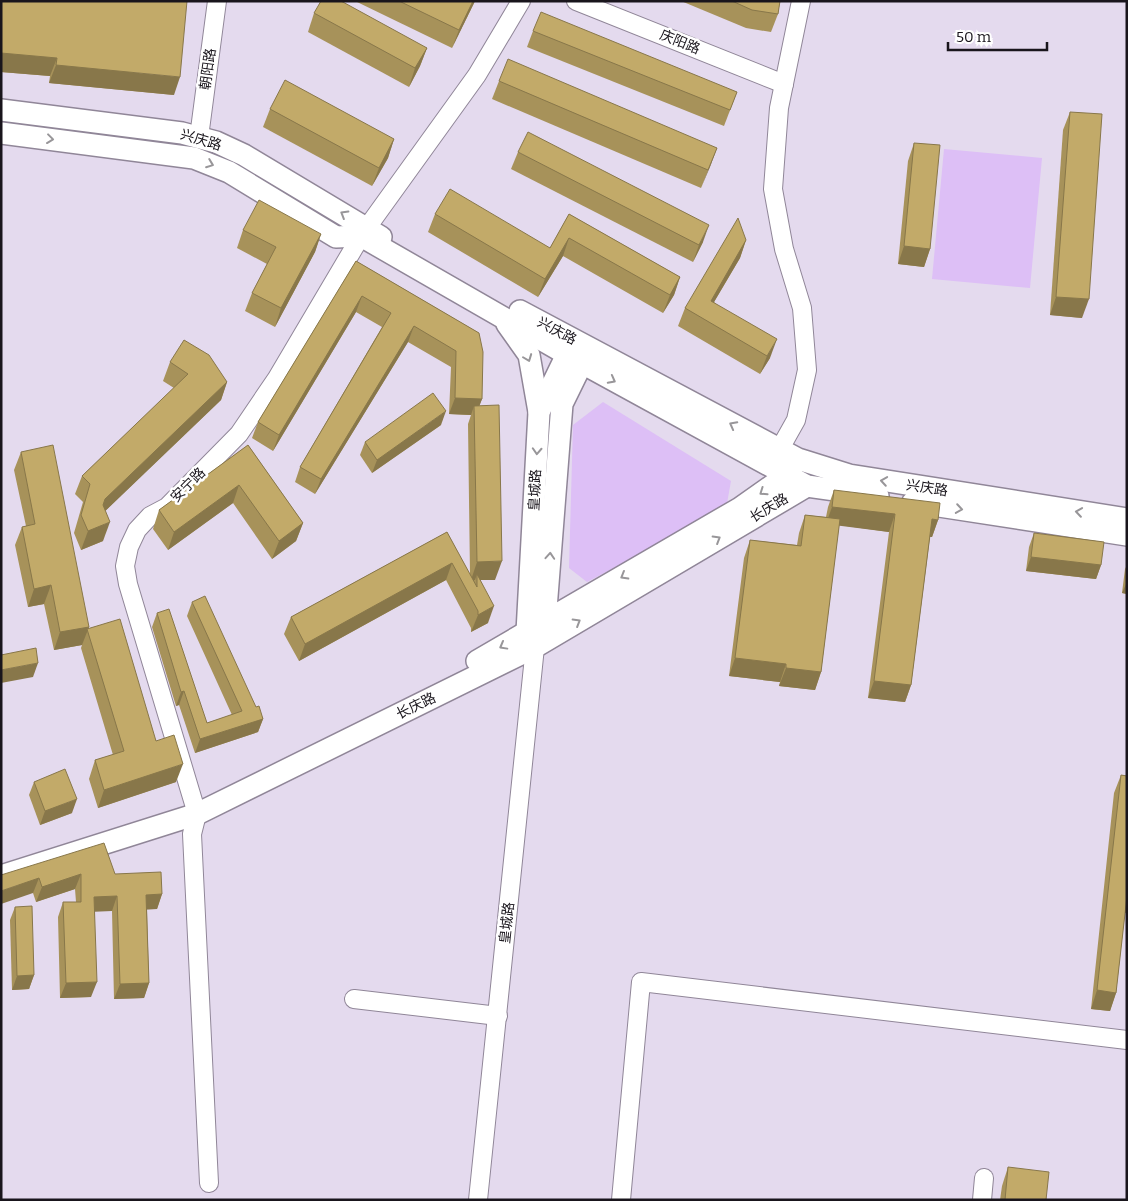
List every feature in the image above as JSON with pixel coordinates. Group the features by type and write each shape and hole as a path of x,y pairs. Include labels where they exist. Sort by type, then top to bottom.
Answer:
{"main road":[{"name":"兴庆路","path":"1,110 196,136 244,155 350,217 364,233 502,317 578,352"},
{"name":"兴庆路","path":"1,133 194,158 229,172 336,237 364,233 578,352 790,463 849,475 1127,519"},
{"path":"502,317 529,355 539,412"},
{"name":"皇城路","path":"536,634 539,412 578,352"},
{"name":"皇城路","path":"536,634 562,404 578,352"},
{"name":"兴庆路","path":"790,463 807,486"},
{"path":"536,634 740,508 790,463"},
{"path":"807,486 1127,535"},
{"name":"长庆路","path":"1,876 195,807 536,634 807,486"},
{"path":"1,862 195,807"}],"street":[{"name":"朝阳路","path":"196,136 212,1"},
{"name":"朝阳路","path":"196,136 218,1"},
{"name":"安宁路","path":"195,807 128,584 126,566 129,547 137,530 150,516 167,507 239,434 276,378 364,233 477,75 521,1"},
{"name":"庆阳路","path":"576,1 784,84"},
{"path":"790,463 796,420 807,370 802,308 784,250 773,189 778,108 801,1"},
{"name":"皇城路","path":"478,1200 536,634"},
{"path":"195,807 192,834 209,1183"},
{"path":"621,1200 641,982 1127,1040"},
{"path":"354,999 498,1016"},
{"path":"982,1200 984,1178"}],"shaded area":[{"path":"944,149 1042,158 1030,288 932,279"},
{"path":"603,402 731,481 726,509 587,582 569,568 573,425"}],"building":[{"path":"1,1 187,1 180,77 56,65 57,58 1,53"},
{"path":"321,1 341,1 427,48 415,68 314,13"},
{"path":"399,1 473,1 459,30"},
{"path":"732,1 780,1 778,14 752,10"},
{"path":"541,12 737,92 730,110 533,31"},
{"path":"508,59 717,148 708,170 499,81"},
{"path":"285,80 394,139 379,168 270,109"},
{"path":"1070,112 1102,114 1089,299 1056,297"},
{"path":"528,132 709,225 699,245 518,152"},
{"path":"914,143 940,145 930,249 904,246"},
{"path":"450,189 550,248 569,214 680,277 670,295 569,238 545,279 435,214"},
{"path":"259,200 321,234 281,308 252,293 276,247 243,230"},
{"path":"738,218 746,240 711,301 777,339 767,356 685,308"},
{"path":"356,261 479,333 483,352 482,399 455,398 456,351 414,326 321,479 300,467 391,313 362,296 279,435 258,422"},
{"path":"184,340 209,355 227,382 105,499 103,505 110,522 88,531 81,515 90,484 82,476 188,374 170,362"},
{"path":"433,393 446,411 377,460 365,442"},
{"path":"499,405 502,561 477,562 474,406"},
{"path":"53,445 89,627 60,632 51,585 34,589 22,527 35,524 21,452"},
{"path":"248,445 303,523 279,541 239,485 174,532 159,510"},
{"path":"834,490 940,503 938,520 932,519 911,685 874,681 895,514 832,507"},
{"path":"805,515 840,519 821,672 786,668 786,664 735,658 750,540 801,546"},
{"path":"447,532 477,587 477,574 494,606 478,615 478,611 452,563 305,644 291,617"},
{"path":"1034,533 1104,542 1101,565 1031,557"},
{"path":"205,596 256,707 259,706 263,719 200,739 184,691 181,692 157,613 169,609 207,723 242,711 192,602"},
{"path":"120,619 156,741 174,735 183,764 104,790 95,760 124,751 87,629"},
{"path":"36,648 38,663 1,670 1,655"},
{"path":"65,769 77,799 45,811 34,782"},
{"path":"1121,775 1127,776 1127,896 1116,993 1097,990"},
{"path":"104,843 115,874 161,872 162,894 146,895 149,983 120,984 117,896 94,897 97,982 66,983 63,902 81,902 81,874 42,887 39,878 1,891 1,875"},
{"path":"32,906 34,975 17,976 15,907"},
{"path":"1008,1167 1049,1172 1046,1200 1005,1200"}]}
